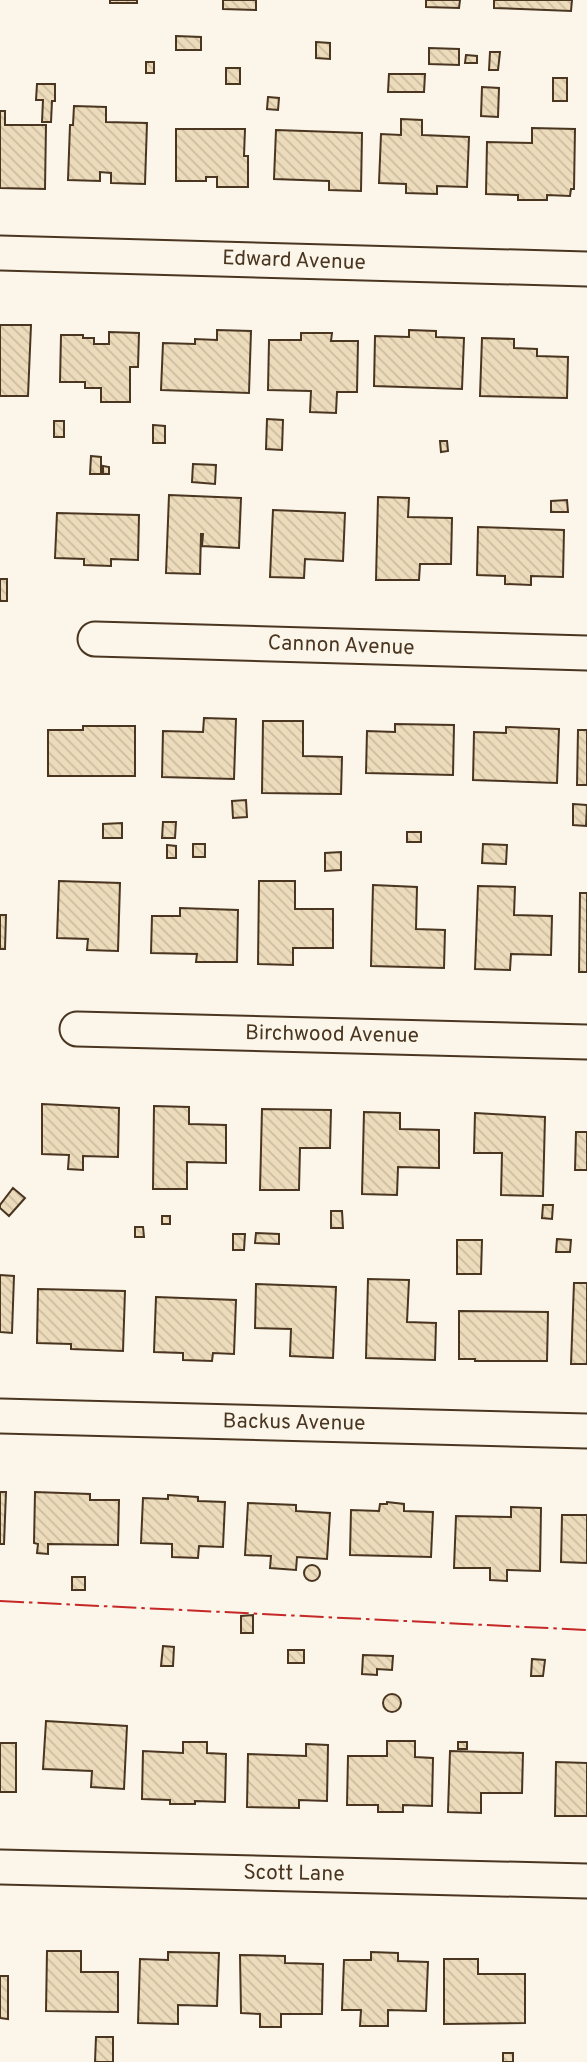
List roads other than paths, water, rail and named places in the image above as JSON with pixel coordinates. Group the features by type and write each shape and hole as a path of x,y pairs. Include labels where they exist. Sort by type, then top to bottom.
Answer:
{"street":[{"name":"Edward Avenue","path":"0,253 587,269"},
{"name":"Cannon Avenue","path":"95,639 587,653"},
{"name":"Birchwood Avenue","path":"78,1029 587,1042"},
{"name":"Backus Avenue","path":"0,1416 587,1431"},
{"name":"Scott Lane","path":"0,1867 587,1881"}]}
